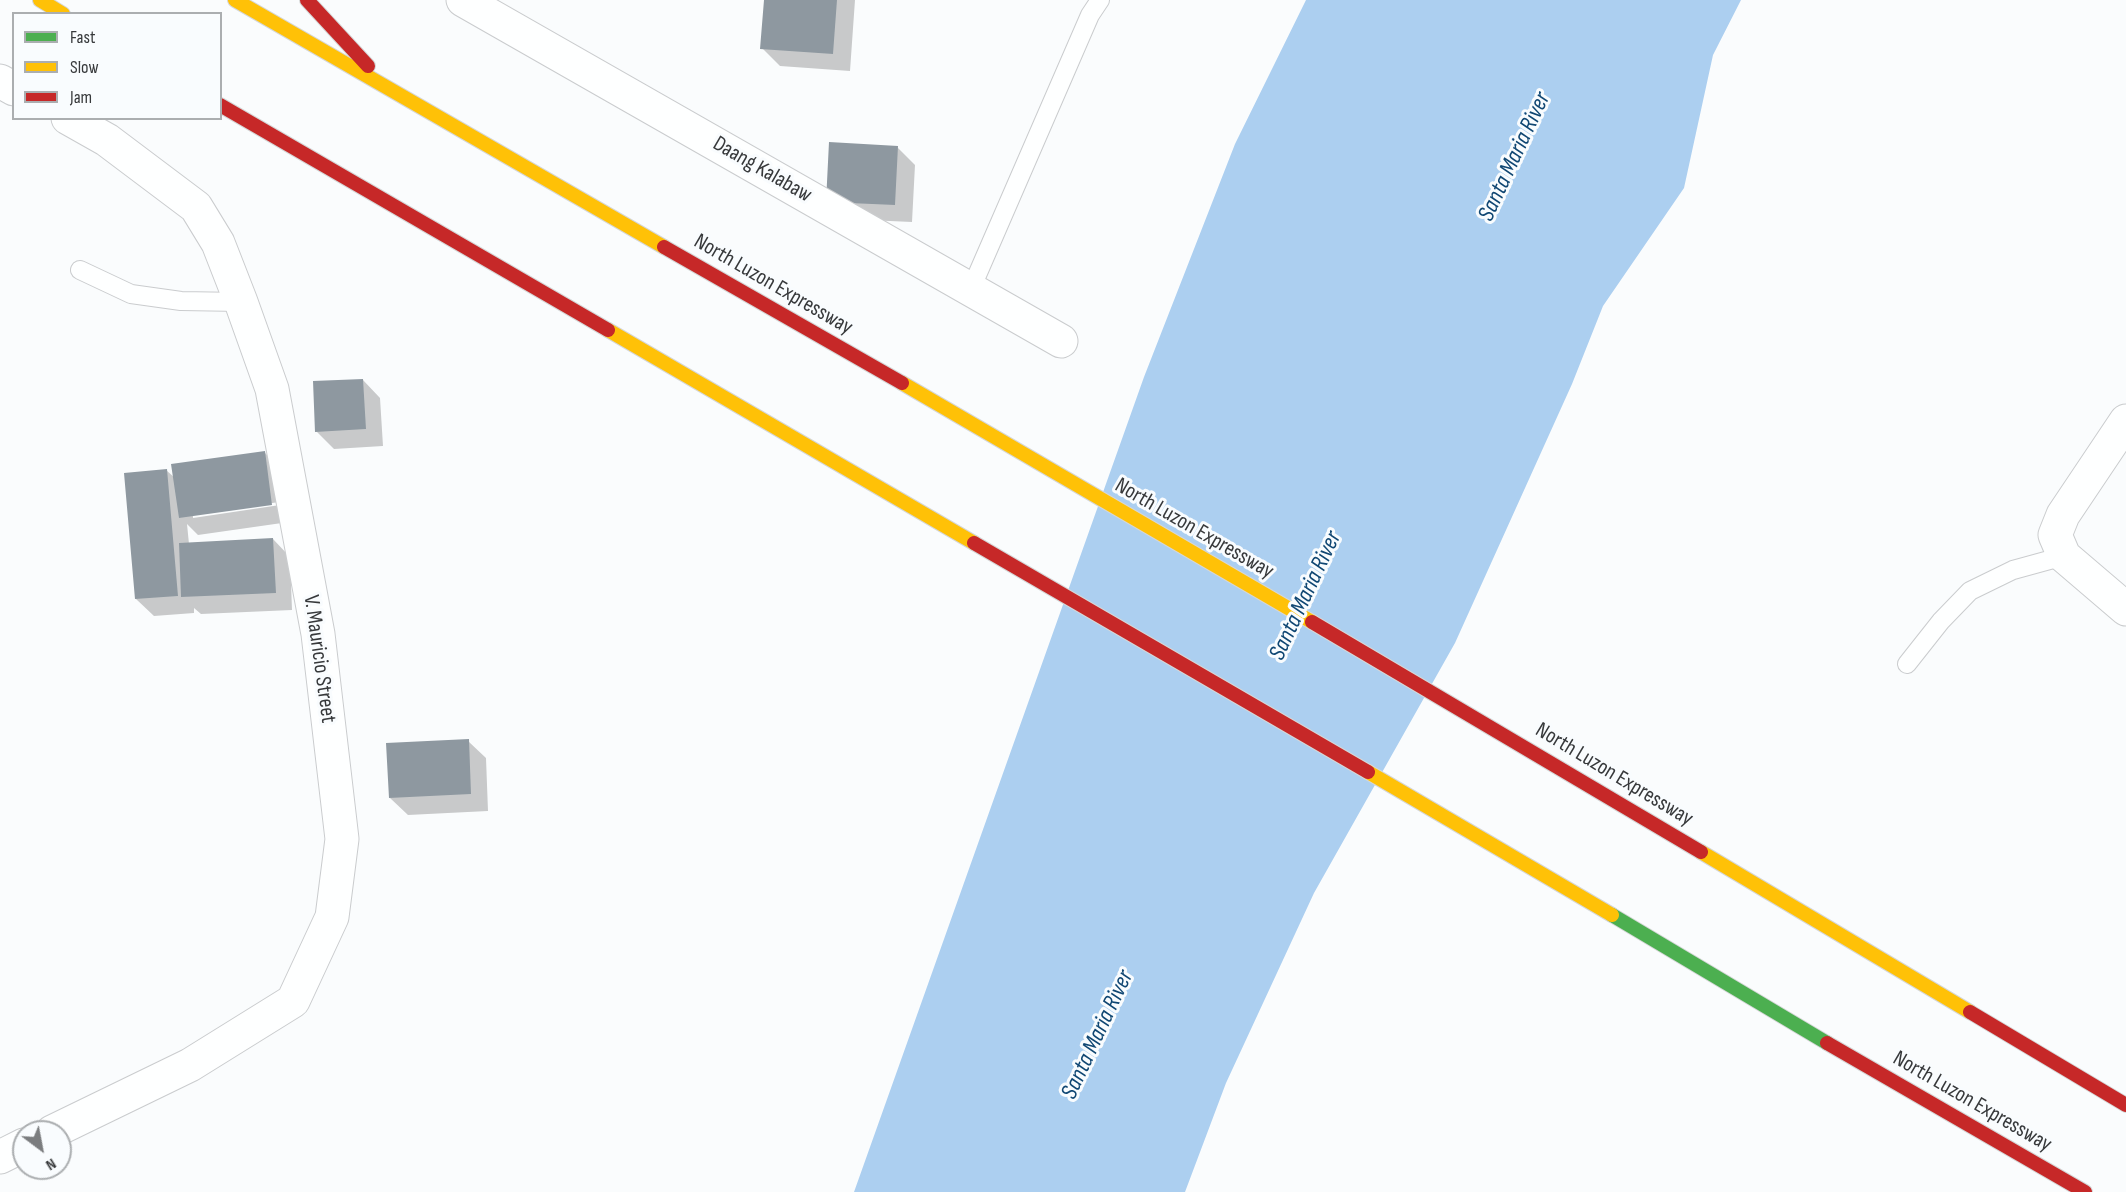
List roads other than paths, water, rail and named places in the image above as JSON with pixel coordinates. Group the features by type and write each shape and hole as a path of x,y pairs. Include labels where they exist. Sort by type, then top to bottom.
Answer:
{"highway":[{"path":"40,0 60,12"},
{"name":"North Luzon Expressway","path":"235,0 936,402 1543,757 2126,1105"},
{"path":"307,0 391,91"},
{"name":"North Luzon Expressway","path":"222,106 1496,846 1754,1000 2085,1192"}],"street":[{"name":"Daang Kalabaw","path":"463,0 1061,341"},
{"name":"V. Mauricio Street","path":"72,120 107,140 196,207 218,243 241,302 272,388 318,634 342,839 332,917 293,1001 190,1065 72,1122"},
{"path":"2126,421 2063,514 2055,535 2064,556 2126,609"}],"lane":[{"path":"971,289 1090,15 1100,0"},
{"path":"81,270 131,294 181,301 241,302"},
{"path":"1906,664 1941,621 1970,591 2013,570 2064,556"}],"water":[{"name":"Santa Maria River","path":"1306,0 1741,0 1713,55 1684,188 1603,306 1572,384 1455,643 1314,893 1226,1083 1185,1192 854,1192 1144,377 1235,144"}]}
